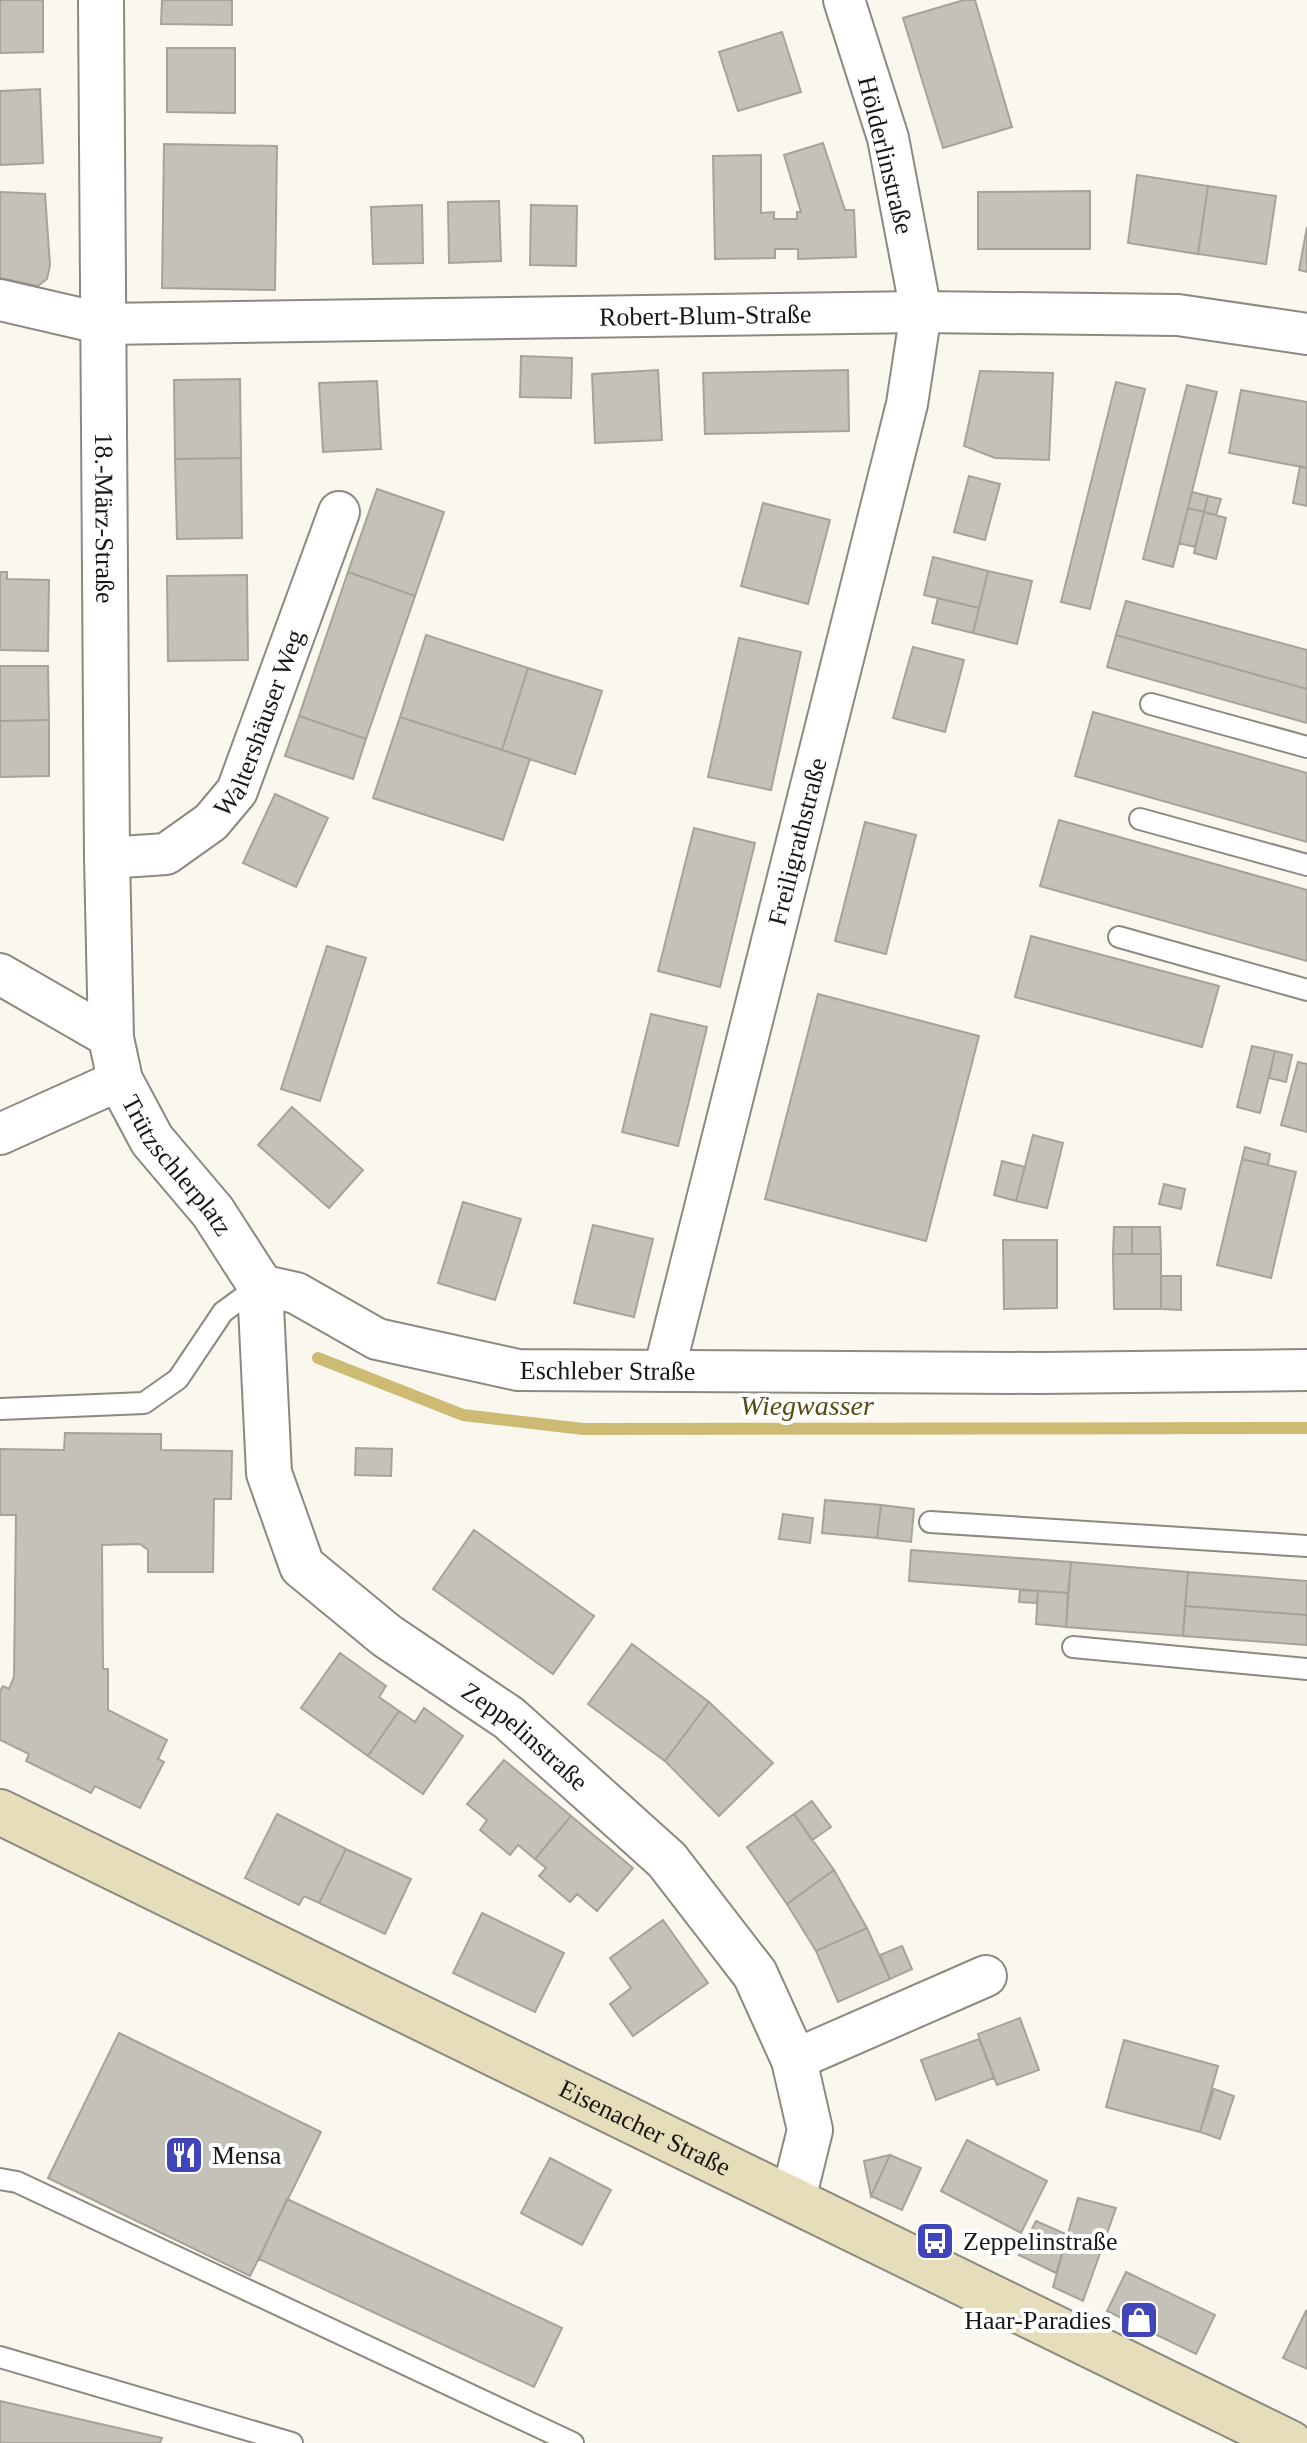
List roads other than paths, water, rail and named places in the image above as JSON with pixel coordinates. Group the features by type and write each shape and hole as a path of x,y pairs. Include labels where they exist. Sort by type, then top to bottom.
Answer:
{"main road":[{"name":"Eisenacher Straße","path":"0,1812 1290,2443"}],"street":[{"name":"18.-März-Straße","path":"101,0 111,1038"},
{"name":"Hölderlinstraße","path":"844,0 888,138 921,312"},
{"name":"Robert-Blum-Straße","path":"0,300 104,324 921,312 1178,315 1307,334"},
{"name":"Freiligrathstraße","path":"664,1371 907,404 921,312"},
{"name":"Waltershäuser Weg","path":"107,858 166,854 211,822 237,791 339,512"},
{"path":"0,974 111,1038"},
{"name":"Trützschlerplatz","path":"111,1038 120,1080 152,1140 213,1212 260,1285"},
{"path":"0,1134 120,1080"},
{"name":"Eschleber Straße","path":"260,1285 296,1293 377,1339 504,1367 664,1371 1307,1370"},
{"name":"Zeppelinstraße","path":"260,1285 269,1473 302,1566 387,1636 509,1718 667,1860 755,1974 794,2060 810,2130 793,2199"},
{"path":"794,2060 986,1976"}],"lane":[{"path":"1151,704 1307,747"},
{"path":"1140,819 1307,865"},
{"path":"1119,937 1307,990"},
{"path":"0,1409 144,1403 178,1379 223,1312 260,1285"},
{"path":"930,1522 1307,1546"},
{"path":"1073,1647 1307,1669"},
{"path":"0,2179 17,2182 573,2443"},
{"path":"0,2357 292,2443"}],"waterway":[{"name":"Wiegwasser","path":"318,1358 463,1415 583,1429 1307,1428"}],"place":[{"name":"Mensa","path":"184,2155"},
{"name":"Zeppelinstraße","path":"935,2241"},
{"name":"Haar-Paradies","path":"1139,2320"}]}
